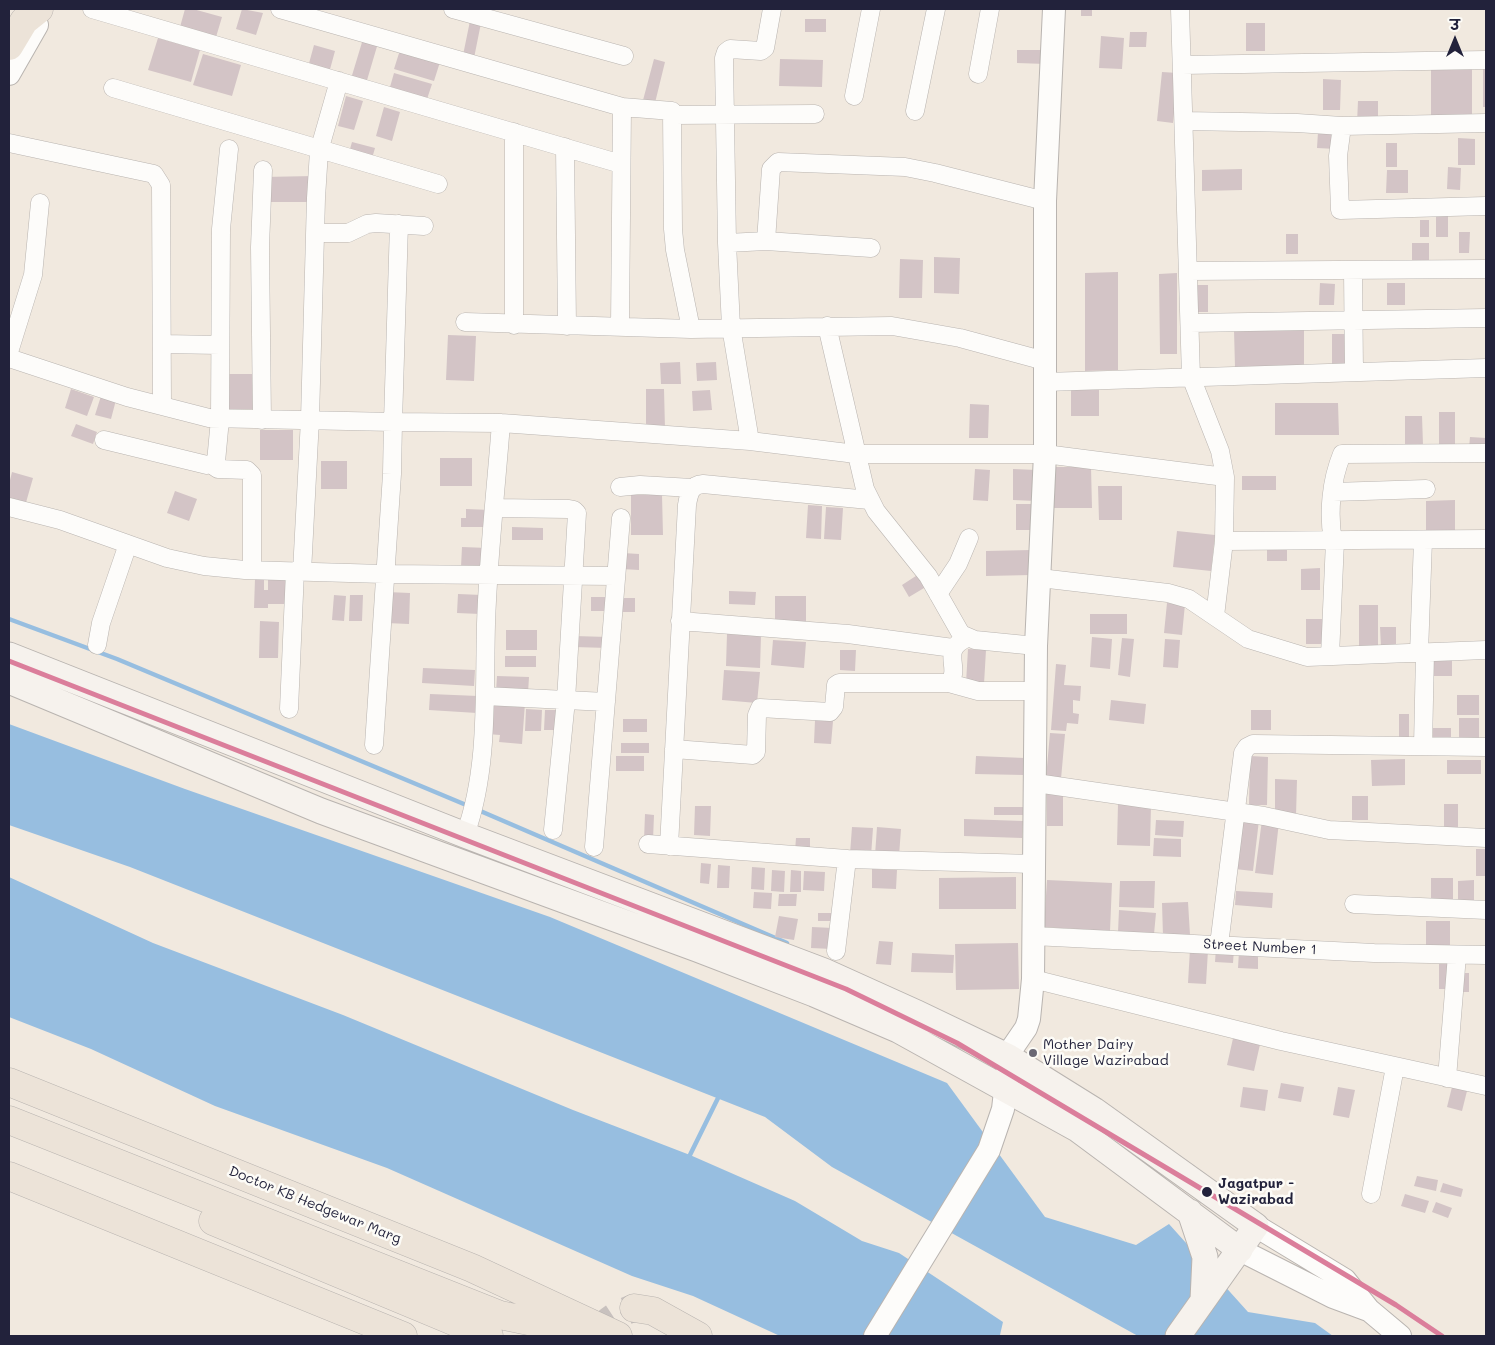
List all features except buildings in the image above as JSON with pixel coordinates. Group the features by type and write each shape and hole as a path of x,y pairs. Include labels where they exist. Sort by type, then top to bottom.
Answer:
{"highway":[{"path":"9,46 24,21 39,9"},
{"name":"Doctor KB Hedgewar Marg","path":"9,1082 472,1268 618,1336"},
{"path":"9,1120 440,1303 489,1336"},
{"path":"9,1137 440,1303 603,1336"},
{"path":"10,1182 403,1336"},
{"path":"634,1308 653,1311 698,1336"}],"main road":[{"path":"9,655 471,818 824,971 1009,1057 1094,1110 1256,1226 1191,1318"},
{"path":"9,682 321,811 698,949 814,994 898,1030 1006,1088 1077,1129 1240,1250"},
{"path":"1190,1212 1205,1257 1191,1318"}],"street":[{"path":"9,74 46,9"},
{"path":"92,9 149,17 338,81 621,164"},
{"path":"280,9 622,107 672,111 673,229 675,250 691,329"},
{"path":"454,9 624,56"},
{"path":"750,441 731,327 727,243 726,52 736,48 764,50 772,9"},
{"path":"854,96 871,9"},
{"path":"915,111 936,9"},
{"path":"978,74 990,9"},
{"path":"875,1336 990,1150 1003,1109 1009,1057 1013,1047 1026,1028 1032,979 1036,783 1036,646 1045,454 1045,201 1054,9"},
{"path":"1180,9 1192,377 1220,451 1225,477 1224,541 1215,616"},
{"path":"1182,64 1486,60"},
{"path":"289,709 310,419 319,151 338,81"},
{"path":"113,88 319,151 438,184"},
{"path":"620,326 622,107"},
{"path":"673,115 815,114"},
{"path":"1184,121 1297,122 1342,126 1486,123"},
{"path":"1342,126 1338,156 1340,210 1486,206"},
{"path":"514,132 514,325"},
{"path":"9,143 154,174 159,178 161,185 162,406"},
{"path":"565,147 567,326"},
{"path":"212,465 218,458 221,229 229,149"},
{"path":"766,241 771,169 778,162 905,167 1045,201"},
{"path":"262,420 260,238 263,170"},
{"path":"9,352 33,275 40,203"},
{"path":"315,233 348,233 367,224 376,223 424,226"},
{"path":"374,745 392,474 399,224"},
{"path":"727,243 766,241 871,248"},
{"path":"1188,271 1486,269"},
{"path":"1353,270 1354,372"},
{"path":"1190,323 1486,318"},
{"path":"465,322 691,329 892,326 918,330 1045,371 1192,377 1486,368"},
{"path":"827,326 856,454 869,500 921,565 957,628 967,638"},
{"path":"162,344 220,345"},
{"path":"9,358 127,397 220,418 501,423 750,441 856,454 892,456 1045,454 1225,477"},
{"path":"471,818 485,696 486,623 501,423"},
{"path":"104,440 212,465 218,469 247,470 252,476 252,570"},
{"path":"1330,656 1334,541 1330,522 1336,468 1342,454 1486,453"},
{"path":"620,487 640,485 692,488 703,484 869,500"},
{"path":"669,846 687,505 692,488"},
{"path":"1333,492 1426,489"},
{"path":"9,507 60,520 167,558 204,566 298,572 616,576"},
{"path":"495,508 574,510 578,519 566,700 553,830"},
{"path":"594,847 621,518"},
{"path":"938,594 958,564 969,538"},
{"path":"1224,541 1486,539"},
{"path":"1423,540 1422,653 1424,746"},
{"path":"97,645 101,624 128,544"},
{"path":"1040,578 1168,593 1189,599 1248,639 1306,656 1486,650"},
{"path":"680,621 848,634 952,648"},
{"path":"949,683 952,679 952,648 956,643 967,638 1036,646"},
{"path":"674,749 753,755 756,752 757,715 760,708 830,712 834,707 836,685 839,683 949,683 978,691 1037,691"},
{"path":"485,696 606,702"},
{"path":"1219,945 1243,753 1247,747 1253,744 1486,747"},
{"path":"1036,783 1237,812 1329,830 1486,838"},
{"path":"648,844 847,859 1034,864"},
{"path":"836,951 847,859"},
{"path":"1354,904 1486,910"},
{"name":"Street Number 1","path":"1033,936 1486,955"},
{"path":"1447,1078 1457,955"},
{"path":"1032,979 1394,1067 1486,1086"},
{"path":"1371,1194 1394,1067"},
{"path":"1256,1226 1345,1280 1369,1310 1400,1336"},
{"path":"1240,1250 1333,1297 1369,1310"}],"water":[{"path":"9,724 185,789 550,917 947,1083 1045,1217 1136,1245 1169,1224 1248,1312 1315,1323 1333,1336 1138,1336 832,1167 765,1117 130,867 9,825"},
{"path":"9,877 153,943 343,1015 573,1110 690,1155 795,1201 862,1241 899,1253 1003,1322 1000,1335 1004,1336 780,1336 693,1296 632,1276 387,1168 215,1106 91,1049 9,1017"}],"waterway":[{"path":"9,619 117,659 471,807"},
{"path":"478,810 787,943"},
{"path":"688,1159 720,1094"}],"tunnel":[{"path":"593,1336 611,1319 634,1308"}],"transit line":[{"path":"9,661 846,989 957,1043 1396,1305 1442,1336"}],"place":[{"name":"Mother Dairy Village Wazirabad","path":"1033,1053"},
{"name":"Jagatpur - Wazirabad","path":"1207,1192"}]}
